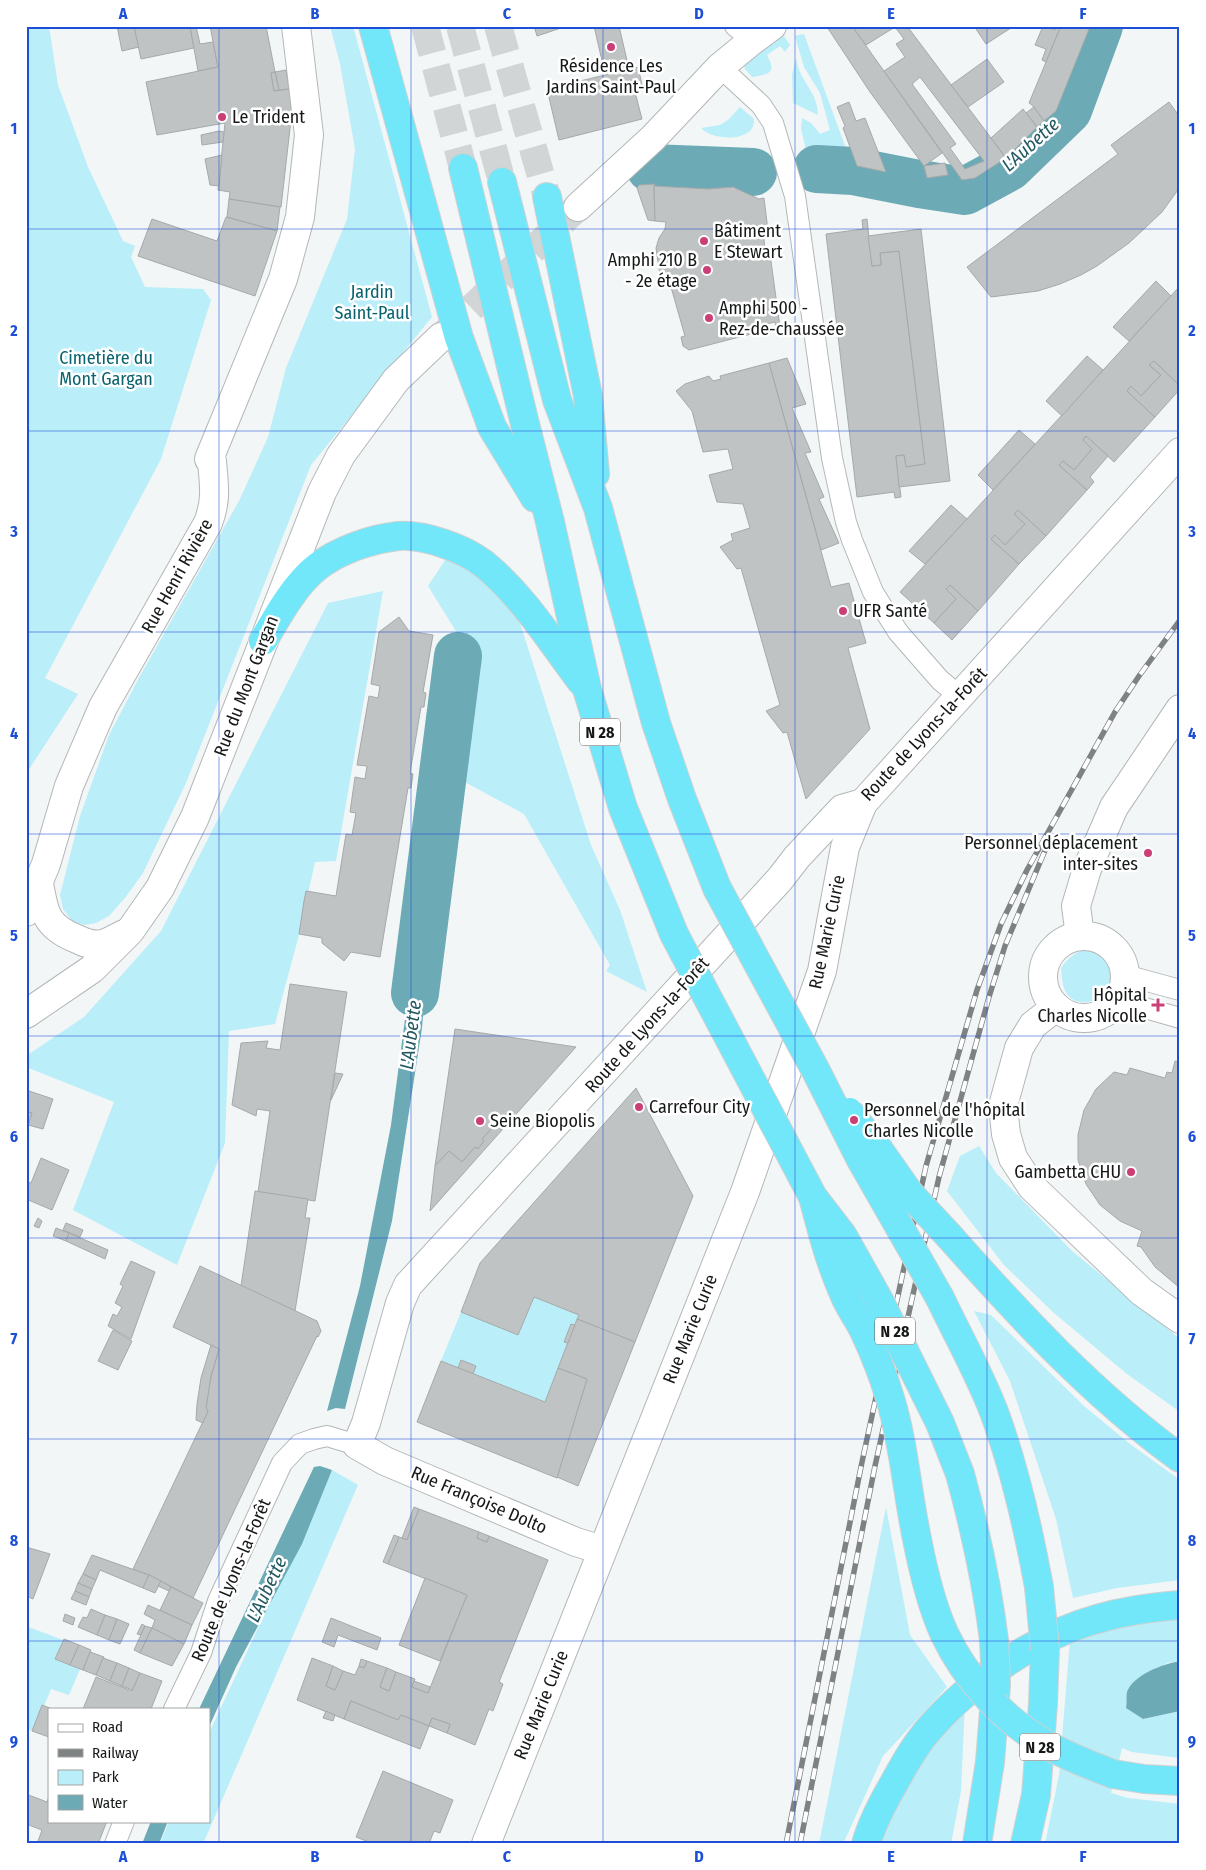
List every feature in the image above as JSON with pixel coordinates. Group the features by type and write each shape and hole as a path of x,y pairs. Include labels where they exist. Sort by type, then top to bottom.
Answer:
{"highway":[{"path":"373,26 459,338 492,427 550,522"},
{"name":"N 28","path":"463,168 550,522 587,689 623,808 674,934 813,1197 843,1236 880,1302 940,1423 960,1474 982,1560 994,1640 996,1683 990,1762 977,1844"},
{"name":"N 28","path":"502,182 557,400 598,508 656,723 682,799 717,888 816,1071 860,1158 940,1298 994,1411 1012,1464 1026,1520 1039,1587 1045,1649 1036,1795 1025,1844"},
{"path":"547,197 588,396 598,508"},
{"path":"264,641 284,605 315,568 329,559 350,549 399,536 430,539 461,550 483,563 507,586 544,629 587,689"},
{"path":"816,1071 877,1147 910,1194 1002,1296 1078,1372 1160,1444 1180,1458"},
{"path":"813,1197 825,1246 845,1296 864,1330 890,1397 903,1457 917,1539 930,1592 944,1632 957,1657 985,1694 1005,1715 1049,1746 1113,1774 1144,1779 1180,1781"},
{"path":"866,1844 887,1796 907,1758 929,1728 954,1703 1005,1662 1066,1630 1097,1619 1160,1606 1180,1605"}],"street":[{"name":"Rue Henri Rivière","path":"26,912 39,883 69,786 103,707 208,523 214,506 215,492 212,461 209,459 283,279 300,217 309,135 296,26"},
{"path":"578,207 653,138 753,31"},
{"path":"720,67 761,105 773,123 795,196 832,458 846,522 873,592 898,632 940,680 959,696"},
{"name":"Rue du Mont Gargan","path":"26,1014 92,969 130,931 160,888 195,817 322,492 341,455 396,380 441,337"},
{"name":"Route de Lyons-la-Forêt","path":"174,1708 201,1653 218,1601 282,1463 300,1444 314,1439 328,1436 357,1445 366,1423 400,1303 408,1285 656,1016 842,809 863,804 1180,452"},
{"path":"1080,936 1076,906 1087,869 1106,824 1114,807 1180,709"},
{"name":"Rue Marie Curie","path":"486,1844 745,1192 822,971 845,847 863,804"},
{"path":"797,857 823,858 841,866"},
{"path":"39,883 42,904 50,923 62,934 90,944 103,944 130,931"},
{"path":"1080,936 1093,937 1106,942 1116,951 1122,962 1121,988 1106,1011 1090,1018 1072,1016 1056,1007 1048,996 1044,984 1044,970 1048,958 1056,948 1067,940 1080,936"},
{"path":"1121,988 1180,990"},
{"path":"1121,988 1180,1018"},
{"path":"1056,1007 1033,1025 1018,1048 1003,1106 1006,1134 1013,1158 1032,1187 1142,1292 1180,1320"},
{"name":"Rue Françoise Dolto","path":"357,1445 385,1461 576,1542 602,1550"},
{"path":"115,1844 124,1822"}],"green space":[{"name":"Cimetière du Mont Gargan","path":"26,26 49,26 58,85 88,167 123,241 135,246 131,257 145,287 203,289 211,300 161,459 45,678 78,694 26,774"},
{"name":"Jardin Saint-Paul","path":"330,26 353,26 432,317 311,465 186,783 143,873 109,916 96,923 85,925 73,922 63,909 60,895 80,816 109,735 140,676 239,501 268,437 286,368 347,219 355,149 340,64"},
{"path":"804,34 852,165 809,162 801,129 802,118 811,123 820,134 830,130 820,93 804,67 795,36"},
{"path":"784,36 790,45 785,52 780,46 767,55 771,66 770,72 752,77 745,69 743,63 772,42"},
{"path":"796,58 801,74 815,99 818,115 793,103 792,75"},
{"path":"740,107 754,119 753,127 741,136 723,137 714,135 701,128 720,125 728,120"},
{"path":"447,557 511,595 591,845 620,910 647,992 606,971 610,965 524,814 448,773 465,646 428,586"},
{"path":"383,591 336,861 315,862 299,935 275,1024 229,1031 225,1143 177,1265 73,1210 114,1102 26,1067 26,1056 84,1017 161,931 328,603"},
{"path":"1089,949 1104,958 1111,973 1110,982 1106,990 1099,997 1083,1002 1074,1000 1065,991 1061,968 1073,955"},
{"path":"979,1146 996,1173 1072,1251 1180,1339 1180,1412 1127,1374 1054,1313 1004,1265 947,1191 960,1156"},
{"path":"534,1297 579,1315 565,1342 568,1343 545,1402 441,1361 461,1312 518,1334"},
{"path":"974,1311 991,1315 1084,1406 1130,1444 1180,1480 1180,1580 1117,1588 1073,1598 1056,1519 1010,1381"},
{"path":"332,1470 358,1485 203,1844 160,1844 169,1822 210,1822 210,1731"},
{"path":"886,1507 910,1635 947,1687 883,1756 843,1844 819,1844"},
{"path":"1180,1618 1180,1661 1167,1663 1127,1692 1126,1708 1143,1719 1180,1711 1180,1758 1132,1752 1122,1748 1111,1793 1128,1798 1180,1804 1180,1844 1045,1844 1059,1775 1070,1640 1122,1626"},
{"path":"26,1626 63,1640 55,1659 80,1669 69,1695 51,1689 44,1706 42,1705 32,1731 26,1728"},
{"path":"965,1702 961,1791 951,1844 879,1844 888,1820 912,1774"}],"water":[{"path":"417,928 430,930 422,1028 392,1221 345,1409 336,1408 327,1411 360,1286 391,1125"},
{"path":"320,1466 332,1470 302,1544 236,1667 210,1725 210,1708 199,1708 314,1467"},
{"path":"1180,1661 1180,1711 1143,1719 1126,1708 1127,1692 1135,1680 1149,1671"},
{"path":"151,1822 168,1822 159,1844 142,1844"}],"building":[{"path":"117,26 134,26 139,47 122,51"},
{"path":"134,26 190,26 194,48 141,59"},
{"path":"190,26 196,26 200,44 213,42 218,67 198,71"},
{"name":"Le Trident","path":"210,26 266,26 275,72 271,73 274,91 289,89 292,111 281,207 229,199 230,192 218,190 225,123 157,135 146,82 218,67"},
{"path":"534,26 567,26 537,36"},
{"name":"Résidence Les Jardins Saint-Paul","path":"594,26 619,26 629,69 605,74"},
{"path":"828,26 852,26 942,153 924,166 870,92"},
{"path":"852,26 907,26 1006,158 975,178 962,180 884,71 905,57 896,44 904,39 895,27 866,45","holes":["920,77 984,161 965,169 950,148 956,144 912,84"]},
{"path":"974,26 1014,26 986,44"},
{"path":"1043,26 1055,30 1056,26 1061,26 1046,62 1042,60 1046,49 1035,45"},
{"path":"1061,26 1082,26 1089,29 1056,111 1044,121 1029,103"},
{"path":"987,59 1004,82 968,107 951,85"},
{"path":"638,67 643,89 635,92 642,119 559,140 547,89"},
{"path":"286,70 289,89 279,90 275,72"},
{"path":"275,72 279,90 274,91 271,73"},
{"path":"849,102 856,121 865,118 886,172 857,166 837,107"},
{"path":"1169,102 1177,113 1180,110 1180,187 1162,212 1129,243 1081,275 1038,291 991,297 967,267 1118,154 1111,145"},
{"path":"1034,107 1044,121 1037,127 1026,113"},
{"path":"1023,109 1037,127 1006,158 991,138"},
{"path":"219,131 224,132 223,142 202,145 201,135"},
{"path":"222,155 219,186 210,185 205,159"},
{"path":"945,163 948,175 927,178 924,166"},
{"path":"655,184 655,221 648,220 637,188 639,185"},
{"path":"654,186 708,189 733,187 759,199 764,198 768,231 763,232 766,255 770,254 780,327 776,328 775,322 757,326 759,332 689,350 683,346 681,337 685,336 669,280 661,282 656,248 659,238 665,229 666,222 655,221"},
{"path":"229,199 280,207 277,231 227,217"},
{"path":"226,217 277,231 255,296 138,256 152,219 217,241"},
{"path":"867,219 872,266 881,265 880,253 899,251 925,464 906,467 904,455 896,456 901,497 895,498 894,492 857,497 826,234 863,229 862,220"},
{"path":"921,229 950,481 899,487 896,456 904,455 906,467 925,464 899,251 880,253 881,265 872,266 868,236"},
{"path":"1156,281 1171,296 1129,341 1113,327"},
{"path":"1180,286 1180,386 1154,361 1149,365 1161,375 1141,396 1131,386 1127,391 1155,417 1114,462 1086,436 1083,440 1092,449 1074,470 1063,461 1059,465 1087,490 1046,536 1018,510 1014,514 1025,524 1005,545 995,535 991,539 1019,564 978,611 950,585 946,589 956,599 934,623 900,592"},
{"path":"1087,356 1103,370 1062,416 1046,401"},
{"path":"787,358 806,404 792,408 811,452 805,453 824,497 819,499 839,543 821,550 769,363"},
{"path":"1154,361 1180,386 1180,389 1155,417 1127,391 1131,386 1141,396 1161,375 1149,365"},
{"path":"769,363 831,587 849,583 866,643 848,648 870,729 806,799 787,732 783,733 766,711 780,705 741,568 737,569 720,547 733,540 731,534 750,528 743,504 717,502 709,475 733,469 728,449 703,452 692,411 676,391 685,384 709,376 713,381 721,379 720,376"},
{"path":"1019,430 1035,444 993,490 978,475"},
{"path":"1086,436 1108,456 1090,477 1094,482 1087,490 1059,465 1063,461 1074,470 1092,449 1083,440"},
{"path":"951,505 967,519 925,564 909,551"},
{"path":"1018,510 1046,536 1019,564 991,539 995,535 1005,545 1025,524 1014,514"},
{"path":"950,585 978,611 952,640 934,623 956,599 946,589"},
{"path":"399,617 409,631 433,635 423,692 426,693 424,707 421,707 410,773 413,774 411,788 408,788 380,957 351,952 344,961 322,943 322,938 299,934 304,901 306,891 336,896 346,834 352,835 356,813 350,812 355,777 365,779 367,766 357,765 369,696 378,698 380,686 371,684 379,632"},
{"path":"290,984 347,992 315,1201 258,1192 270,1111 257,1109 256,1116 232,1105 241,1043 268,1041 266,1048 280,1050"},
{"path":"455,1029 576,1047 502,1130 495,1125 482,1139 484,1141 478,1149 475,1147 462,1162 449,1151 435,1166"},
{"name":"Gambetta CHU","path":"1175,1061 1180,1062 1180,1288 1155,1267 1141,1247 1137,1246 1142,1231 1120,1221 1100,1205 1086,1184 1078,1160 1078,1135 1084,1110 1096,1089 1114,1072 1127,1075 1130,1068 1165,1078 1167,1072 1172,1073"},
{"path":"335,1073 343,1074 331,1100"},
{"path":"636,1088 693,1196 635,1342 577,1319 579,1315 534,1297 518,1335 461,1312 480,1263"},
{"path":"26,1090 53,1099 43,1129 28,1125 32,1113 26,1112"},
{"path":"26,1112 32,1113 28,1125 26,1124"},
{"path":"495,1125 502,1130 430,1211 435,1166 449,1151 462,1162 475,1147 478,1149 484,1141 482,1139"},
{"path":"41,1158 69,1170 52,1210 26,1199 26,1182 31,1183"},
{"path":"255,1191 308,1199 305,1218 310,1218 295,1311 241,1286"},
{"path":"38,1218 42,1221 39,1228 34,1226"},
{"path":"66,1223 83,1230 80,1237 63,1230"},
{"path":"56,1228 69,1233 66,1241 53,1236"},
{"path":"69,1233 108,1250 105,1259 66,1241"},
{"path":"131,1261 155,1272 131,1339 108,1326 113,1314 117,1316 122,1307 115,1303 123,1286 120,1284"},
{"path":"200,1266 317,1321 321,1331 193,1598 149,1575 133,1569 208,1411 206,1408 209,1384 219,1349 173,1327"},
{"path":"577,1319 635,1342 578,1486 557,1477 587,1379 558,1368"},
{"path":"571,1324 575,1325 568,1343 564,1342"},
{"path":"113,1330 132,1341 118,1370 98,1361"},
{"path":"211,1345 219,1349 211,1376 206,1408 208,1411 203,1423 196,1420 197,1404 201,1378"},
{"path":"461,1360 476,1366 473,1374 458,1368"},
{"path":"441,1361 545,1402 558,1368 587,1379 557,1478 417,1422"},
{"path":"414,1507 419,1509 407,1540 402,1538"},
{"path":"419,1509 479,1532 477,1538 487,1542 489,1536 548,1560 499,1682 503,1684 493,1711 489,1709 475,1745 447,1733 450,1724 432,1718 429,1726 401,1715 398,1720 351,1701 344,1719 297,1700 312,1658 333,1666 326,1686 335,1690 343,1671 355,1675 359,1666 364,1668 367,1661 387,1668 380,1687 389,1691 396,1672 415,1679 412,1687 428,1693 467,1595 388,1564 399,1537 407,1540"},
{"path":"479,1532 489,1536 487,1542 477,1538"},
{"path":"394,1535 399,1537 388,1564 383,1562"},
{"path":"26,1547 50,1554 33,1599 26,1596"},
{"path":"92,1555 149,1575 143,1588 100,1570 96,1580 83,1574"},
{"path":"83,1574 96,1580 92,1589 78,1583"},
{"path":"149,1575 161,1581 155,1593 143,1588"},
{"path":"425,1578 467,1595 440,1661 399,1645"},
{"path":"161,1581 171,1587 169,1591 158,1586"},
{"path":"78,1583 92,1589 89,1597 75,1591"},
{"path":"171,1587 203,1603 192,1625 160,1610"},
{"path":"75,1591 89,1597 86,1605 71,1599"},
{"path":"148,1605 192,1625 184,1644 152,1628 155,1620 144,1614"},
{"path":"91,1609 105,1615 97,1635 78,1627 83,1617 87,1618"},
{"path":"65,1614 75,1618 73,1625 63,1621"},
{"path":"105,1615 117,1619 109,1640 97,1635"},
{"path":"331,1618 381,1638 377,1650 338,1635 334,1647 322,1642"},
{"path":"117,1619 129,1624 120,1644 109,1640"},
{"path":"142,1624 145,1626 141,1635 137,1634"},
{"path":"145,1626 152,1628 140,1653 134,1650"},
{"path":"152,1628 184,1644 172,1666 140,1653"},
{"path":"64,1639 79,1645 70,1665 55,1659"},
{"path":"79,1645 91,1650 83,1670 70,1665"},
{"path":"90,1652 104,1657 96,1675 83,1670"},
{"path":"103,1658 117,1663 110,1681 96,1675"},
{"path":"361,1659 367,1661 364,1668 359,1666"},
{"path":"117,1663 129,1668 122,1686 110,1681"},
{"path":"333,1666 343,1671 335,1690 326,1686"},
{"path":"129,1668 140,1673 133,1690 122,1686"},
{"path":"387,1668 396,1672 389,1691 380,1687"},
{"path":"140,1673 162,1681 151,1708 83,1708 96,1677 132,1691"},
{"path":"414,1681 430,1687 428,1693 412,1687"},
{"path":"351,1701 398,1720 401,1715 429,1726 420,1749 344,1719"},
{"path":"42,1705 50,1708 48,1737 32,1731"},
{"path":"326,1711 335,1715 333,1721 323,1718"},
{"path":"432,1718 450,1724 447,1733 429,1726"},
{"path":"383,1771 453,1800 440,1833 434,1831 430,1841 437,1844 374,1844 356,1837"},
{"path":"26,1794 47,1802 48,1800 48,1822 107,1822 98,1844 37,1844 42,1830 26,1824"}],"waterway":[{"name":"L'Aubette","path":"817,169 853,171 965,191 1009,167 1068,110 1099,26"},
{"name":"L'Aubette","path":"650,168 753,172"},
{"name":"L'Aubette","path":"415,993 458,656"}],"tunnel":[{"path":"425,26 463,168"},
{"path":"460,26 502,182"},
{"path":"498,26 547,197"},
{"path":"441,337 578,207"}],"railway":[{"path":"786,1844 862,1462 926,1166 977,990 1001,924 1027,870 1115,712 1180,620"},
{"path":"800,1844 875,1466 939,1177 1005,946 1046,848"}],"place":[{"name":"Résidence Les Jardins Saint-Paul","path":"611,47"},
{"name":"Le Trident","path":"222,117"},
{"name":"Bâtiment E Stewart","path":"704,241"},
{"name":"Amphi 210 B - 2e étage","path":"707,270"},
{"name":"Amphi 500 - Rez-de-chaussée","path":"709,318"},
{"name":"UFR Santé","path":"843,611"},
{"name":"Personnel déplacement inter-sites","path":"1148,853"},
{"name":"Hôpital Charles Nicolle","path":"1158,1005"},
{"name":"Carrefour City","path":"639,1107"},
{"name":"Personnel de l'hôpital Charles Nicolle","path":"854,1120"},
{"name":"Seine Biopolis","path":"480,1121"},
{"name":"Gambetta CHU","path":"1131,1172"}]}
